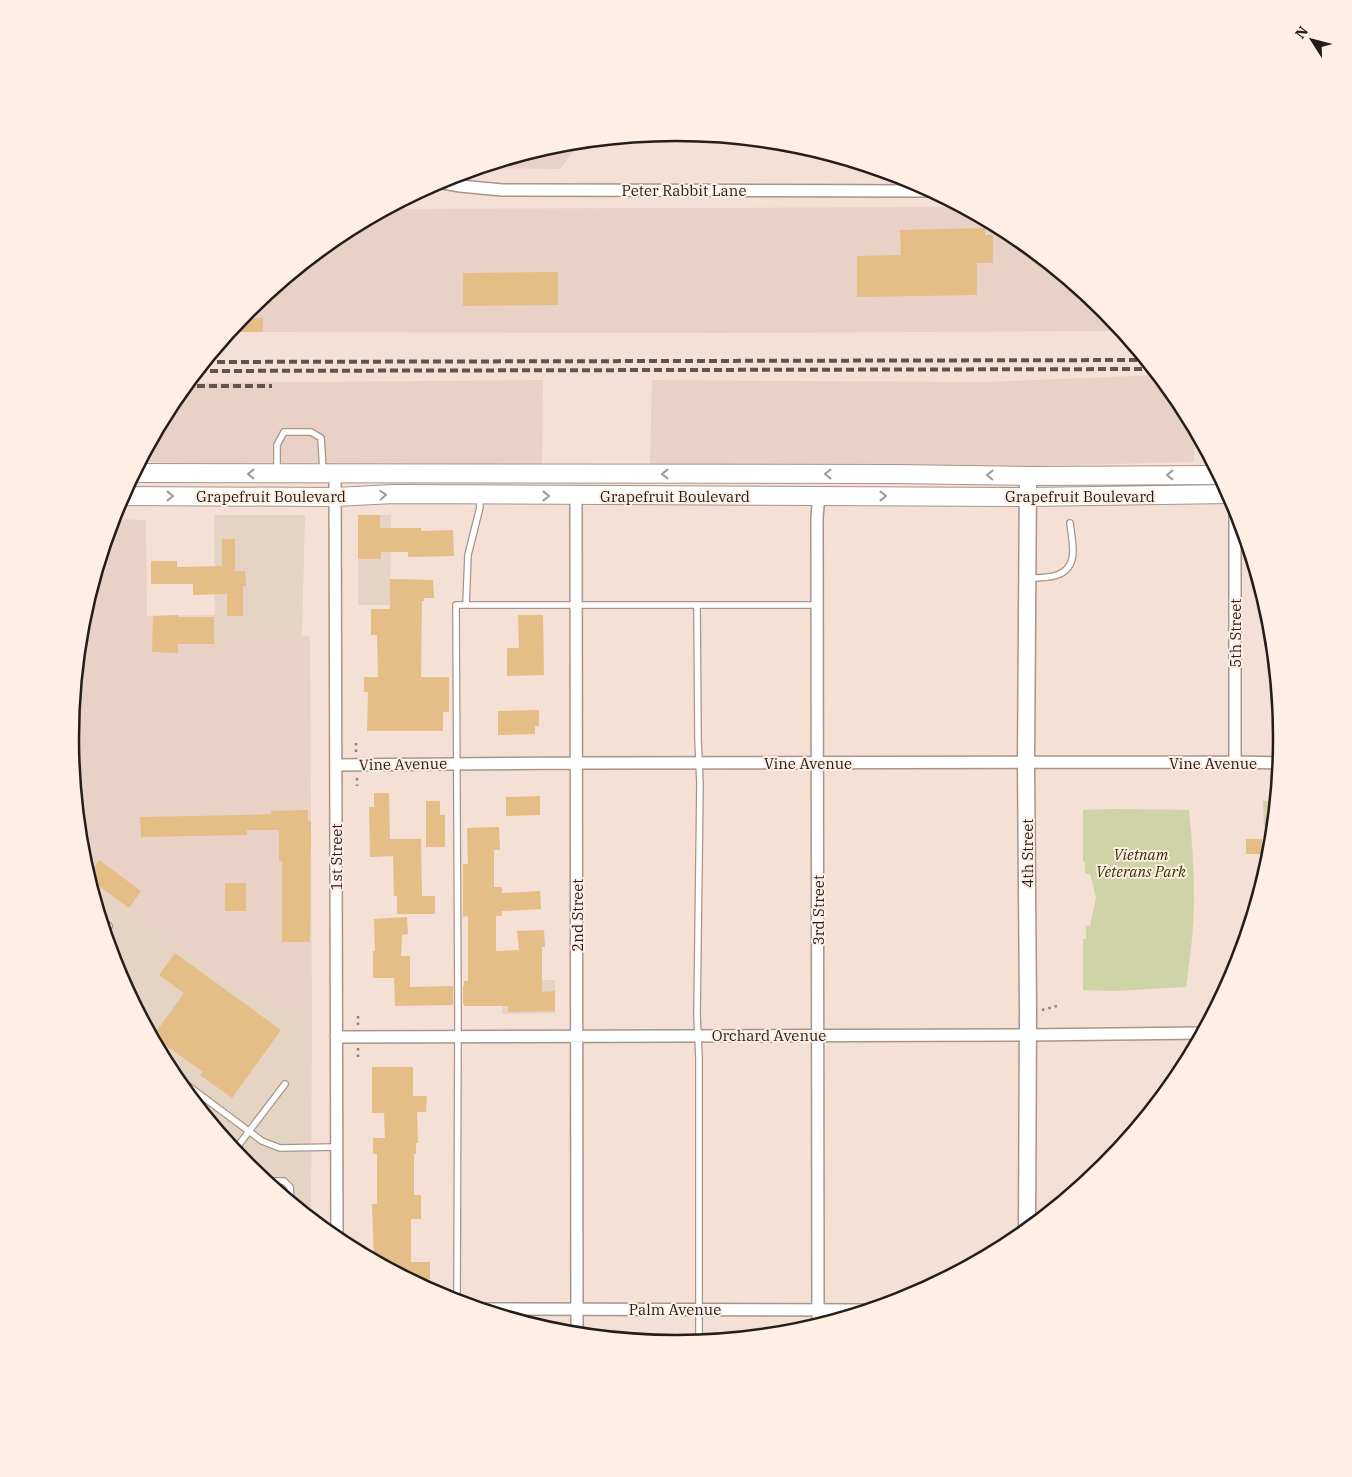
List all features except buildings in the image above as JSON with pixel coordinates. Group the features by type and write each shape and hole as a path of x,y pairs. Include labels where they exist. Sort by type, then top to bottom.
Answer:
{"main road":[{"name":"Grapefruit Boulevard","path":"141,473 1212,475"},
{"name":"Grapefruit Boulevard","path":"130,496 334,497 394,494 479,496 819,495 1028,497 1221,494"}],"street":[{"name":"Peter Rabbit Lane","path":"453,185 502,190 914,191"},
{"name":"1st Street","path":"329,474 334,497 336,1229"},
{"name":"4th Street","path":"1027,1221 1026,763 1028,476"},
{"name":"3rd Street","path":"818,1318 817,517 819,495"},
{"name":"2nd Street","path":"576,496 577,1327"},
{"name":"5th Street","path":"1235,528 1235,762"},
{"name":"Vine Avenue","path":"336,765 1272,763"},
{"name":"Orchard Avenue","path":"336,1037 1195,1033"},
{"name":"Palm Avenue","path":"501,1309 848,1310"}],"lane":[{"path":"277,474 277,444 284,432 311,432 321,438 329,474"},
{"path":"466,605 468,555 480,507 479,496"},
{"path":"1027,579 1056,576 1066,570 1074,557 1070,524"},
{"path":"457,1294 456,605 817,605"},
{"path":"698,605 699,1335"},
{"path":"239,1144 285,1084"},
{"path":"195,1092 262,1141 280,1148 336,1147"},
{"path":"275,1181 284,1181 290,1187 290,1195"}],"path":[{"path":"1038,1011 1057,1006"}],"shaded area":[{"path":"574,150 560,169 500,168"},
{"path":"948,207 975,221 1040,265 1070,289 1111,331 721,333 239,332 282,289 312,265 377,221 400,209"},
{"path":"1150,375 1173,407 1194,442 1194,462 988,467 650,466 652,380 985,382"},
{"path":"543,380 542,467 147,462 179,407 196,383"},
{"path":"214,515 305,515 302,636 215,637"},
{"path":"358,515 391,515 390,605 358,605"},
{"path":"120,519 146,520 147,616 215,615 216,637 310,636 312,1016 243,994 98,888 90,855 80,778 80,699 90,622 99,584"},
{"path":"98,888 243,994 312,1016 311,1211 282,1188 254,1161 202,1102 179,1070 140,1003 110,930"},
{"path":"501,980 555,980 555,1013 502,1014"}],"green space":[{"path":"1263,801 1270,801 1266,828 1264,826"},
{"name":"Vietnam Veterans Park","path":"1083,810 1189,810 1194,910 1186,987 1114,991 1083,990 1083,939 1086,939 1086,926 1090,926 1096,898 1090,874 1085,874 1085,862 1083,862"}],"railway":[{"path":"213,362 1138,360"},
{"path":"205,371 1145,369"},
{"path":"194,386 272,386"}]}
